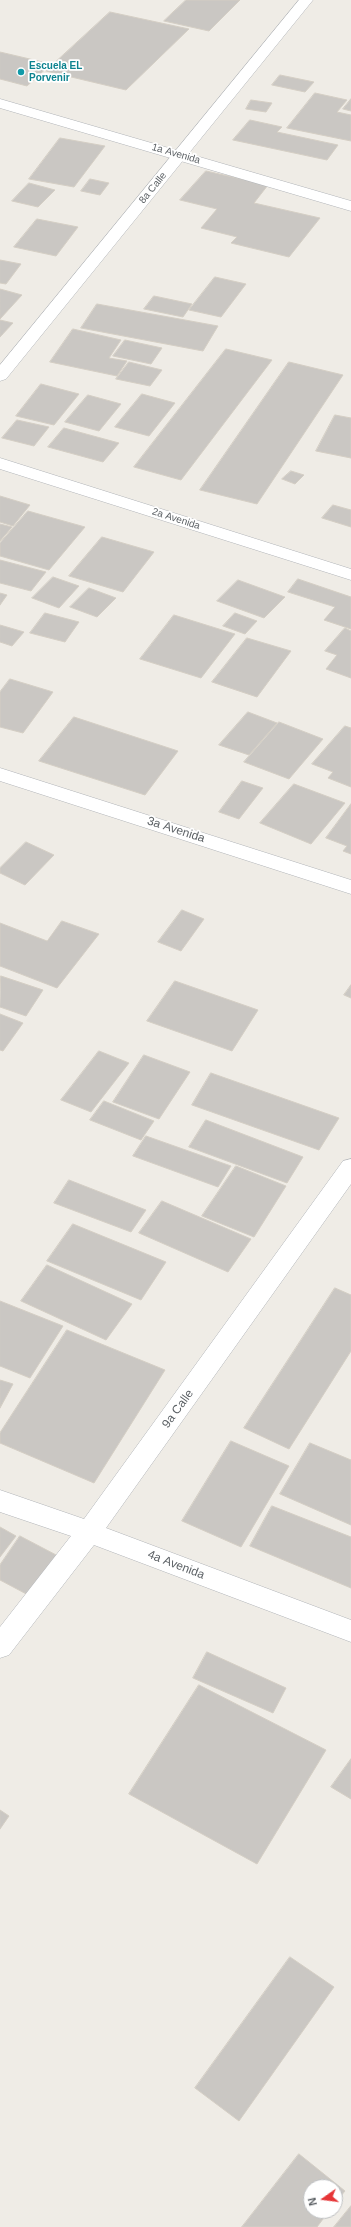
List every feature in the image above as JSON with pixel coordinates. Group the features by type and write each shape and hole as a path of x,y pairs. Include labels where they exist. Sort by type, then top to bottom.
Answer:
{"street":[{"name":"8a Calle","path":"0,376 306,0"},
{"name":"1a Avenida","path":"0,103 351,206"},
{"name":"2a Avenida","path":"0,463 351,575"},
{"name":"3a Avenida","path":"0,774 351,887"},
{"name":"9a Calle","path":"0,1647 89,1532 351,1167"},
{"name":"4a Avenida","path":"0,1501 89,1532 351,1631"}],"building":[{"path":"186,0 240,0 209,31 164,21"},
{"path":"110,12 189,29 126,90 46,71"},
{"name":"Escuela EL Porvenir","path":"0,52 51,64 27,86 0,79"},
{"path":"280,75 314,82 305,92 272,85"},
{"path":"315,93 347,100 337,112 351,115 351,141 287,128"},
{"path":"351,99 351,111 343,109"},
{"path":"251,100 272,103 266,112 246,109"},
{"path":"250,120 282,127 277,132 338,145 327,160 233,140"},
{"path":"60,138 105,146 74,187 29,179"},
{"path":"206,171 268,185 254,203 320,218 289,257 231,243 237,237 201,228 217,209 180,200"},
{"path":"90,179 109,183 100,195 81,191"},
{"path":"29,183 55,190 38,207 12,201"},
{"path":"37,219 78,227 56,256 14,247"},
{"path":"0,260 21,264 6,284 0,283"},
{"path":"215,277 246,284 221,317 189,310"},
{"path":"0,289 22,295 0,319"},
{"path":"154,296 192,304 183,317 144,309"},
{"path":"97,304 218,326 203,351 81,328"},
{"path":"0,320 13,323 0,337"},
{"path":"73,329 121,340 109,358 127,361 117,376 50,362"},
{"path":"125,340 162,348 151,364 113,356"},
{"path":"226,349 272,360 181,480 134,467"},
{"path":"129,362 162,370 150,386 116,379"},
{"path":"289,362 343,375 257,504 200,490"},
{"path":"41,384 79,394 54,425 16,416"},
{"path":"142,394 175,403 149,436 115,427"},
{"path":"88,395 121,404 99,431 65,422"},
{"path":"335,415 351,418 351,458 316,451"},
{"path":"17,420 49,427 34,446 2,438"},
{"path":"64,428 119,443 103,462 48,447"},
{"path":"291,471 304,475 295,484 282,479"},
{"path":"0,496 30,505 13,526 0,522"},
{"path":"333,505 351,510 351,527 322,518"},
{"path":"28,511 85,527 49,570 0,556 0,543"},
{"path":"0,524 12,527 0,541"},
{"path":"102,537 154,552 123,592 69,576"},
{"path":"0,560 46,572 31,591 0,583"},
{"path":"53,577 79,586 59,608 32,598"},
{"path":"298,579 351,597 351,629 324,620 335,607 288,592"},
{"path":"238,580 285,597 264,618 217,601"},
{"path":"89,588 116,598 97,617 70,607"},
{"path":"0,593 7,595 0,605"},
{"path":"45,613 79,622 65,642 30,633"},
{"path":"235,613 257,621 245,634 223,626"},
{"path":"174,615 235,634 201,678 140,659"},
{"path":"0,625 24,632 12,646 0,642"},
{"path":"345,628 351,631 351,678 326,669 337,655 325,651"},
{"path":"247,638 291,651 257,697 212,682"},
{"path":"10,679 53,692 23,733 0,727 0,692"},
{"path":"248,712 277,723 249,755 219,745"},
{"path":"74,717 178,751 145,795 39,761"},
{"path":"279,722 323,739 289,779 244,762"},
{"path":"345,726 351,728 351,787 328,778 333,772 312,764"},
{"path":"242,781 263,788 239,819 219,812"},
{"path":"294,784 345,803 311,844 260,823"},
{"path":"351,804 351,854 343,851 347,846 326,838"},
{"path":"26,842 54,855 25,885 0,873 0,868"},
{"path":"182,910 204,919 181,951 158,942"},
{"path":"62,921 99,934 57,988 0,966 0,923 47,941"},
{"path":"1,976 43,990 26,1016 0,1007"},
{"path":"175,981 258,1010 232,1051 147,1021"},
{"path":"351,985 351,998 344,995"},
{"path":"0,1014 23,1023 3,1051 0,1050"},
{"path":"99,1051 129,1063 91,1112 61,1100"},
{"path":"144,1055 190,1072 159,1119 113,1102"},
{"path":"211,1073 339,1118 319,1150 192,1105"},
{"path":"104,1101 154,1121 141,1140 90,1120"},
{"path":"206,1120 303,1157 287,1183 189,1147"},
{"path":"146,1136 231,1166 218,1187 133,1156"},
{"path":"236,1166 286,1186 254,1237 202,1216"},
{"path":"69,1180 146,1210 131,1232 54,1203"},
{"path":"162,1201 251,1239 228,1272 139,1233"},
{"path":"73,1224 166,1262 141,1300 47,1261"},
{"path":"47,1265 132,1304 106,1340 21,1301"},
{"path":"335,1288 351,1295 351,1351 289,1449 244,1428"},
{"path":"0,1301 63,1326 30,1378 0,1366"},
{"path":"67,1330 165,1370 94,1483 0,1443 0,1433"},
{"path":"0,1380 13,1384 0,1408"},
{"path":"231,1441 289,1466 241,1547 182,1521"},
{"path":"310,1443 351,1460 351,1525 280,1494"},
{"path":"272,1506 351,1537 351,1588 250,1546"},
{"path":"0,1527 16,1536 0,1557"},
{"path":"20,1536 60,1557 32,1597 0,1580 0,1565"},
{"path":"207,1652 286,1688 273,1713 193,1678"},
{"path":"199,1685 326,1750 257,1864 129,1794"},
{"path":"351,1759 351,1799 331,1787"},
{"path":"0,1810 9,1816 0,1829"},
{"path":"290,1957 334,1987 239,2121 195,2088"},
{"path":"299,2154 330,2179 303,2179 303,2219 323,2219 317,2227 242,2227"},
{"path":"351,2206 351,2227 334,2227 340,2219 343,2219 343,2216"}],"place":[{"name":"Escuela EL Porvenir","path":"21,72"}]}
